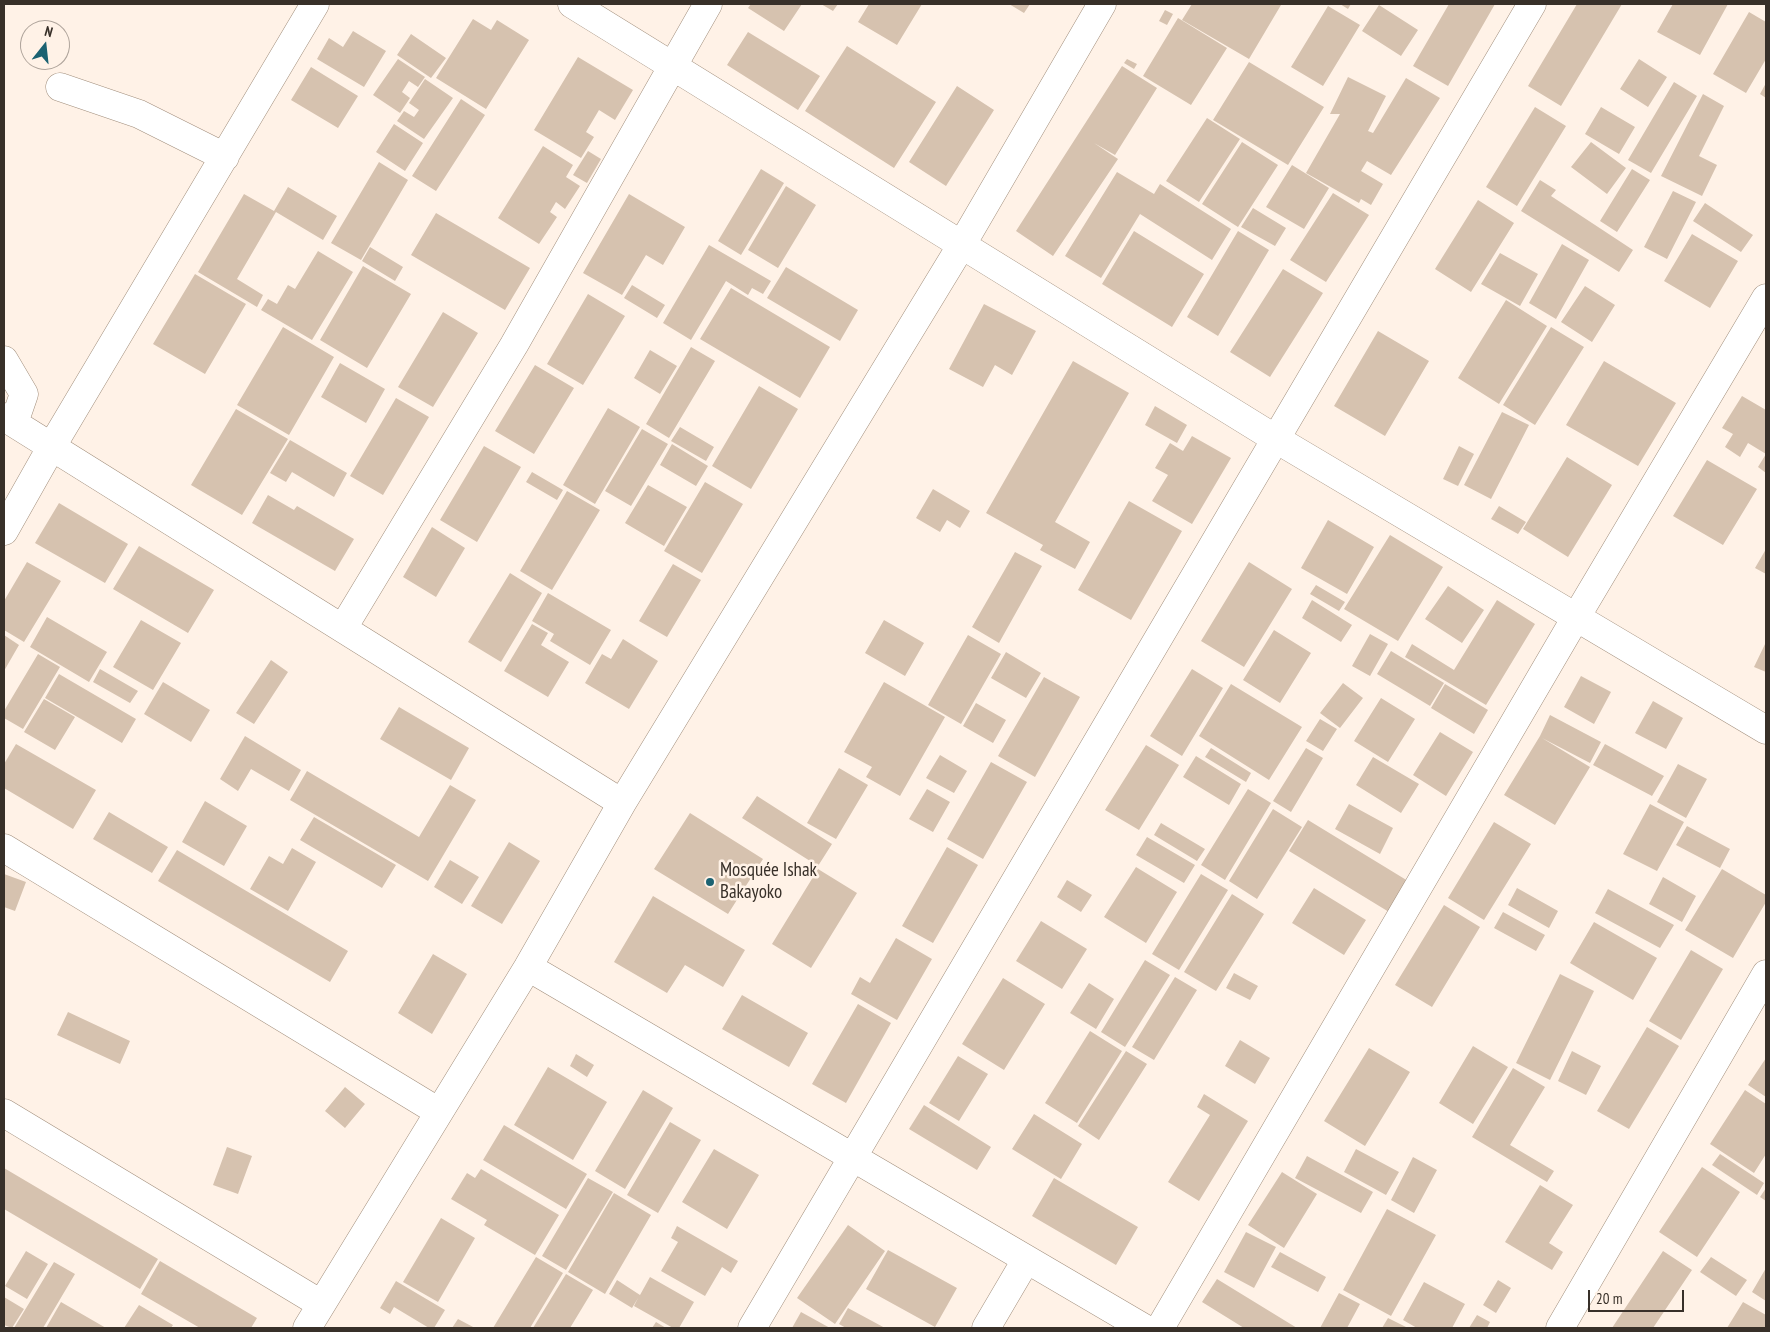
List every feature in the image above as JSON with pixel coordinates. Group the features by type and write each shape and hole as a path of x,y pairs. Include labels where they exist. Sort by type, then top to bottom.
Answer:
{"street":[{"path":"4,531 52,446 315,4"},
{"path":"572,4 1276,439 1575,619 1766,730"},
{"path":"343,628 514,345 708,4"},
{"path":"307,1328 528,967 622,803 961,246 1102,4"},
{"path":"752,1328 1532,4"},
{"path":"60,87 140,114 225,157"},
{"path":"1160,1328 1575,619 1766,298"},
{"path":"4,360 24,394 9,420 622,803"},
{"path":"4,848 439,1112"},
{"path":"528,967 1144,1328"},
{"path":"1560,1328 1766,974"},
{"path":"4,1113 321,1304"},
{"path":"986,1328 1026,1260"}],"building":[{"path":"751,4 802,4 784,31 748,8"},
{"path":"821,4 838,4 833,11"},
{"path":"869,4 922,4 897,45 858,22"},
{"path":"1009,4 1030,4 1024,13"},
{"path":"1192,4 1281,5 1249,59 1182,20"},
{"path":"1340,4 1351,4 1348,9"},
{"path":"1449,4 1495,4 1448,86 1413,66"},
{"path":"1577,4 1622,4 1561,106 1528,86"},
{"path":"1673,4 1728,4 1700,55 1657,32"},
{"path":"1379,5 1418,30 1401,56 1362,31"},
{"path":"1328,6 1360,25 1323,86 1291,67"},
{"path":"1165,10 1173,14 1167,25 1159,21"},
{"path":"1749,12 1766,22 1766,59 1746,93 1713,74"},
{"path":"1178,18 1227,48 1191,105 1143,76"},
{"path":"473,19 491,30 497,20 529,40 486,109 436,78"},
{"path":"353,31 386,51 364,87 317,59 329,38 343,47"},
{"path":"748,32 820,76 798,110 727,65"},
{"path":"411,34 446,58 431,78 397,55"},
{"path":"847,46 936,102 894,168 805,111"},
{"path":"578,57 633,90 615,120 599,110 586,132 594,137 581,158 534,130"},
{"path":"398,59 425,77 418,87 409,81 402,92 410,98 400,113 373,95"},
{"path":"1127,59 1137,64 1134,69 1124,63"},
{"path":"1639,59 1667,77 1648,107 1620,89"},
{"path":"1249,62 1324,107 1288,165 1213,120"},
{"path":"1122,66 1157,88 1115,155 1094,143 1118,159 1053,256 1016,231"},
{"path":"311,67 358,96 338,128 291,100"},
{"path":"1348,77 1386,96 1368,131 1373,133 1406,78 1440,98 1391,175 1367,161 1361,171 1383,184 1371,205 1361,199 1359,203 1306,173 1340,114 1330,114"},
{"path":"425,79 453,98 424,139 397,121 404,111 414,117 419,110 409,103"},
{"path":"1674,82 1697,96 1651,173 1628,160"},
{"path":"1766,83 1766,98 1760,94"},
{"path":"957,86 994,110 946,186 909,162"},
{"path":"1703,94 1724,106 1699,156 1717,165 1702,196 1661,176"},
{"path":"461,99 485,115 436,191 412,176"},
{"path":"1535,107 1566,126 1517,206 1486,187"},
{"path":"1601,107 1635,127 1619,154 1585,134"},
{"path":"1207,118 1240,139 1199,202 1166,181"},
{"path":"394,124 423,143 405,171 376,152"},
{"path":"1242,142 1278,165 1238,227 1202,204"},
{"path":"1591,142 1626,168 1607,194 1571,167"},
{"path":"543,146 573,165 566,177 580,186 565,209 556,202 550,212 557,217 539,244 498,218"},
{"path":"588,151 601,159 587,183 573,175"},
{"path":"379,162 408,180 361,260 331,243"},
{"path":"1292,165 1329,188 1304,229 1266,207"},
{"path":"761,169 784,183 741,255 718,241"},
{"path":"1632,169 1650,180 1617,232 1600,221"},
{"path":"1117,172 1154,194 1160,184 1231,229 1212,260 1140,214 1101,278 1065,256"},
{"path":"1540,180 1556,190 1551,196 1633,250 1619,272 1521,211"},
{"path":"786,186 816,205 778,268 748,250"},
{"path":"288,187 337,216 323,240 276,212 237,279 263,295 257,307 198,272 244,194 274,211"},
{"path":"1673,191 1696,202 1667,259 1644,247"},
{"path":"1333,193 1369,215 1326,282 1290,260"},
{"path":"629,194 685,227 663,265 646,255 622,295 583,273"},
{"path":"1478,200 1514,223 1471,292 1435,269"},
{"path":"1705,203 1753,235 1741,252 1693,221"},
{"path":"1253,208 1286,228 1275,246 1241,227"},
{"path":"436,213 530,268 505,310 411,255"},
{"path":"1134,231 1204,274 1172,327 1102,284"},
{"path":"1238,231 1269,250 1218,336 1187,317"},
{"path":"1692,234 1738,261 1710,308 1664,281"},
{"path":"1562,244 1589,260 1556,319 1529,303"},
{"path":"709,245 771,281 763,294 752,288 748,295 726,281 691,340 663,323"},
{"path":"370,247 403,267 395,281 362,261"},
{"path":"318,251 353,272 312,340 261,310 268,299 277,304 288,285 295,289"},
{"path":"1500,253 1538,274 1520,306 1481,284"},
{"path":"363,266 411,294 367,368 320,340"},
{"path":"786,267 858,310 840,341 767,298"},
{"path":"1283,269 1323,293 1270,377 1230,352"},
{"path":"195,274 246,304 205,374 153,344"},
{"path":"632,285 665,305 657,318 624,298"},
{"path":"1585,286 1615,305 1592,342 1561,322"},
{"path":"731,288 830,347 800,398 700,339"},
{"path":"588,294 625,316 583,385 547,364"},
{"path":"1506,300 1547,326 1499,404 1458,378"},
{"path":"984,304 1036,331 1012,375 995,365 983,387 949,369"},
{"path":"443,312 478,333 433,407 398,387"},
{"path":"283,327 334,357 289,435 237,405"},
{"path":"1551,327 1584,347 1535,425 1503,405"},
{"path":"1378,331 1429,361 1385,436 1334,406"},
{"path":"691,347 715,361 669,438 646,424"},
{"path":"650,350 677,366 660,394 634,378"},
{"path":"1073,361 1129,393 1055,522 1090,542 1075,569 1040,550 1043,545 986,513"},
{"path":"1604,361 1676,403 1638,466 1566,425"},
{"path":"340,363 385,389 366,423 321,397"},
{"path":"535,365 574,388 534,454 495,431"},
{"path":"759,386 798,409 751,489 712,466"},
{"path":"1742,396 1766,410 1766,454 1748,443 1740,457 1725,447 1733,434 1722,428"},
{"path":"396,398 429,417 383,495 350,476"},
{"path":"1155,406 1187,425 1177,443 1145,425"},
{"path":"608,408 640,427 595,504 563,485"},
{"path":"236,409 288,439 242,515 191,485"},
{"path":"1502,412 1529,425 1491,499 1464,485"},
{"path":"680,427 714,447 706,461 671,441"},
{"path":"642,429 668,444 631,506 605,491"},
{"path":"1192,436 1231,458 1192,524 1152,501 1168,475 1155,468 1170,443 1183,451"},
{"path":"290,440 347,473 334,497 292,472 286,482 270,473"},
{"path":"672,444 708,466 696,486 660,465"},
{"path":"484,446 521,467 477,542 440,520"},
{"path":"1459,446 1474,454 1458,486 1443,479"},
{"path":"1766,454 1766,473 1758,467"},
{"path":"1567,457 1612,485 1568,557 1523,529"},
{"path":"1707,460 1757,489 1723,545 1673,516"},
{"path":"532,472 563,490 557,500 526,482"},
{"path":"705,482 743,504 702,573 664,551"},
{"path":"648,485 687,507 664,546 625,523"},
{"path":"933,489 970,511 960,528 947,520 940,532 916,518"},
{"path":"567,491 600,510 552,590 520,571"},
{"path":"268,495 294,510 297,506 354,539 335,571 252,523"},
{"path":"1129,501 1182,531 1131,620 1078,590"},
{"path":"59,503 128,544 105,583 35,543"},
{"path":"1499,506 1526,522 1518,534 1491,519"},
{"path":"1328,520 1374,547 1347,594 1301,568"},
{"path":"432,527 465,548 436,597 403,577"},
{"path":"1390,535 1443,567 1398,641 1344,609"},
{"path":"139,546 214,590 188,633 113,589"},
{"path":"1766,549 1766,574 1755,568"},
{"path":"1015,552 1042,566 999,643 972,627"},
{"path":"27,562 61,581 24,642 4,630 4,601"},
{"path":"1249,562 1292,589 1244,667 1201,641"},
{"path":"673,564 701,580 667,637 639,621"},
{"path":"510,573 542,593 501,662 468,642"},
{"path":"1316,585 1345,602 1339,611 1310,594"},
{"path":"1448,586 1484,610 1462,643 1425,619"},
{"path":"548,593 611,630 590,665 550,641 554,634 532,621"},
{"path":"1312,600 1352,625 1341,642 1302,618"},
{"path":"1497,600 1535,624 1486,705 1405,657 1412,644 1454,670"},
{"path":"47,617 107,652 89,682 30,647"},
{"path":"141,620 181,643 153,690 113,667"},
{"path":"884,620 924,643 905,676 865,653"},
{"path":"532,624 548,633 541,645 569,662 548,697 504,671"},
{"path":"1274,630 1311,653 1280,703 1243,680"},
{"path":"1370,634 1388,644 1370,676 1352,666"},
{"path":"4,635 19,645 4,671"},
{"path":"968,635 1001,654 961,724 928,705"},
{"path":"623,639 658,661 629,709 585,683 602,654 611,659"},
{"path":"1766,642 1766,672 1754,667"},
{"path":"1391,651 1444,683 1430,706 1377,674"},
{"path":"1006,652 1041,673 1026,698 991,678"},
{"path":"38,654 60,667 23,729 4,718 4,711"},
{"path":"271,660 288,672 254,724 236,713"},
{"path":"100,669 138,691 130,703 93,682"},
{"path":"1192,669 1223,688 1182,756 1150,736"},
{"path":"59,674 136,719 122,743 45,698"},
{"path":"1581,676 1611,692 1594,724 1564,707"},
{"path":"1044,677 1080,697 1035,777 998,756"},
{"path":"163,682 210,710 191,742 144,714"},
{"path":"884,682 945,717 900,796 866,777 872,767 844,752"},
{"path":"1343,683 1363,698 1340,728 1320,713"},
{"path":"1231,684 1302,727 1269,780 1199,736"},
{"path":"1445,684 1488,710 1474,734 1431,708"},
{"path":"1381,698 1415,719 1388,762 1354,741"},
{"path":"44,699 75,717 55,750 24,732"},
{"path":"1653,701 1683,718 1666,749 1635,733"},
{"path":"976,703 1006,720 993,743 963,726"},
{"path":"399,707 469,748 451,780 380,739"},
{"path":"1550,715 1601,742 1590,763 1542,738 1590,767 1555,825 1504,795 1540,736"},
{"path":"1320,719 1337,729 1323,751 1306,741"},
{"path":"1440,732 1473,752 1446,796 1413,775"},
{"path":"245,736 301,770 289,791 251,769 238,791 220,779"},
{"path":"16,744 96,790 73,829 4,788 4,764"},
{"path":"1605,744 1664,776 1652,796 1593,765"},
{"path":"1146,745 1179,765 1139,830 1105,810"},
{"path":"1211,748 1251,773 1246,782 1205,757"},
{"path":"1306,748 1323,758 1291,812 1273,801"},
{"path":"940,755 967,771 954,793 926,778"},
{"path":"1196,756 1241,784 1229,805 1183,777"},
{"path":"1373,757 1419,784 1401,813 1356,785"},
{"path":"991,762 1027,782 983,859 947,839"},
{"path":"1678,764 1707,779 1686,818 1657,802"},
{"path":"839,768 868,785 836,839 807,823"},
{"path":"307,771 419,837 450,785 476,800 428,881 290,800"},
{"path":"927,789 950,802 933,832 909,819"},
{"path":"1248,789 1271,803 1225,880 1201,865"},
{"path":"757,796 832,844 818,866 742,818"},
{"path":"205,801 247,826 224,866 182,842"},
{"path":"1349,804 1393,828 1380,854 1335,829"},
{"path":"1650,804 1684,822 1657,871 1623,854"},
{"path":"1273,809 1302,827 1257,899 1229,881"},
{"path":"109,812 168,847 152,873 93,839"},
{"path":"690,813 763,859 728,914 654,869"},
{"path":"314,817 396,865 382,888 300,840"},
{"path":"1308,820 1408,881 1389,912 1289,851"},
{"path":"1494,822 1531,844 1484,920 1448,898"},
{"path":"1161,823 1205,849 1197,861 1154,835"},
{"path":"1687,826 1730,849 1720,868 1676,845"},
{"path":"1147,837 1195,865 1184,883 1136,855"},
{"path":"509,842 540,861 502,924 471,906"},
{"path":"947,847 978,865 933,943 902,926"},
{"path":"292,848 316,862 288,911 250,889 269,856 283,864"},
{"path":"177,850 348,951 330,982 158,881"},
{"path":"450,860 479,877 462,904 434,887"},
{"path":"1136,867 1177,892 1146,943 1104,917"},
{"path":"818,869 857,893 811,968 772,944"},
{"path":"1722,869 1766,895 1766,902 1733,958 1685,930"},
{"path":"4,874 26,882 15,911 4,907"},
{"path":"1201,874 1228,890 1179,970 1152,954"},
{"path":"1663,877 1696,896 1682,922 1649,904"},
{"path":"1067,880 1092,895 1081,912 1057,897"},
{"path":"1314,888 1366,920 1344,955 1292,923"},
{"path":"1517,888 1558,911 1549,928 1508,905"},
{"path":"1608,889 1674,925 1660,948 1595,913"},
{"path":"1232,894 1264,914 1216,991 1184,972"},
{"path":"653,896 745,950 723,987 685,965 667,993 614,962"},
{"path":"1444,905 1480,927 1432,1007 1395,985"},
{"path":"1503,912 1545,935 1536,951 1494,928"},
{"path":"1041,921 1087,949 1062,989 1016,961"},
{"path":"1594,922 1657,958 1633,1000 1570,963"},
{"path":"896,938 932,959 897,1020 851,994 860,977 870,983"},
{"path":"1691,950 1723,969 1681,1040 1649,1021"},
{"path":"433,954 467,974 432,1034 398,1013"},
{"path":"1145,960 1170,975 1125,1047 1101,1032"},
{"path":"1234,973 1258,986 1250,1000 1226,988"},
{"path":"1560,974 1594,991 1550,1080 1516,1063"},
{"path":"1175,977 1197,990 1154,1060 1132,1047"},
{"path":"1003,978 1045,1004 1004,1070 962,1044"},
{"path":"1089,983 1114,999 1096,1029 1070,1013"},
{"path":"742,995 808,1033 789,1067 722,1029"},
{"path":"858,1004 891,1023 846,1103 812,1084"},
{"path":"68,1012 130,1041 120,1064 57,1035"},
{"path":"1647,1027 1679,1046 1629,1129 1597,1111"},
{"path":"1090,1031 1122,1051 1077,1123 1045,1103"},
{"path":"1240,1040 1270,1058 1255,1084 1225,1066"},
{"path":"1473,1046 1508,1067 1473,1124 1439,1103"},
{"path":"1369,1048 1410,1072 1365,1146 1324,1121"},
{"path":"1126,1051 1147,1064 1099,1140 1078,1126"},
{"path":"1572,1051 1601,1066 1586,1095 1558,1081"},
{"path":"576,1054 594,1065 587,1077 570,1066"},
{"path":"958,1056 988,1074 959,1121 929,1103"},
{"path":"1766,1058 1766,1097 1748,1085"},
{"path":"548,1067 607,1102 573,1160 514,1125"},
{"path":"1513,1068 1545,1087 1510,1145 1554,1171 1547,1182 1472,1137"},
{"path":"345,1087 365,1104 345,1128 325,1111"},
{"path":"643,1090 673,1108 625,1189 595,1171"},
{"path":"1745,1090 1766,1104 1766,1154 1754,1173 1710,1144"},
{"path":"1204,1094 1248,1121 1199,1201 1168,1182 1210,1115 1197,1107"},
{"path":"924,1105 991,1147 977,1170 909,1129"},
{"path":"1034,1114 1082,1144 1061,1179 1012,1149"},
{"path":"670,1122 701,1140 658,1213 627,1195"},
{"path":"504,1125 587,1174 566,1209 483,1160"},
{"path":"227,1147 252,1156 238,1194 213,1185"},
{"path":"714,1149 759,1175 727,1229 682,1202"},
{"path":"1356,1149 1399,1172 1386,1195 1344,1172"},
{"path":"1720,1154 1764,1183 1757,1195 1712,1165"},
{"path":"1307,1156 1373,1192 1361,1213 1295,1178"},
{"path":"1413,1157 1437,1170 1414,1213 1391,1200"},
{"path":"1702,1167 1740,1192 1697,1257 1659,1232"},
{"path":"4,1168 158,1259 140,1289 4,1209"},
{"path":"481,1169 559,1215 535,1255 484,1225 487,1220 451,1199 467,1173 475,1178"},
{"path":"1282,1172 1317,1194 1284,1248 1248,1225"},
{"path":"588,1178 613,1192 566,1270 542,1256"},
{"path":"1054,1178 1138,1227 1116,1265 1032,1216"},
{"path":"1540,1185 1573,1205 1549,1243 1563,1252 1552,1270 1505,1242"},
{"path":"1766,1188 1766,1201 1760,1197"},
{"path":"614,1193 651,1215 605,1294 568,1272"},
{"path":"1387,1209 1436,1235 1391,1316 1343,1290"},
{"path":"441,1218 475,1238 438,1302 403,1282"},
{"path":"848,1225 885,1251 835,1324 797,1298"},
{"path":"677,1226 738,1261 731,1273 722,1267 705,1296 661,1271 678,1242 671,1238"},
{"path":"1246,1232 1276,1247 1254,1288 1224,1272"},
{"path":"888,1250 957,1288 935,1327 866,1289"},
{"path":"26,1251 48,1264 27,1299 5,1286"},
{"path":"1663,1251 1692,1270 1653,1328 1612,1328"},
{"path":"1280,1252 1326,1277 1318,1292 1271,1267"},
{"path":"536,1257 563,1273 530,1328 493,1328"},
{"path":"1711,1257 1747,1280 1736,1296 1700,1272"},
{"path":"160,1261 257,1318 251,1328 200,1328 141,1294"},
{"path":"54,1262 75,1274 43,1328 14,1328"},
{"path":"1766,1268 1766,1301 1752,1292"},
{"path":"566,1274 593,1290 570,1328 533,1328"},
{"path":"650,1277 694,1302 679,1328 673,1328 634,1306 638,1298 632,1308 609,1294 617,1280 640,1295"},
{"path":"1217,1279 1297,1328 1244,1328 1202,1302"},
{"path":"1498,1280 1511,1288 1496,1313 1483,1305"},
{"path":"396,1281 445,1310 434,1328 429,1328 394,1307 390,1314 380,1308"},
{"path":"1424,1282 1465,1304 1452,1328 1417,1328 1403,1320"},
{"path":"1339,1293 1360,1304 1347,1328 1320,1328"},
{"path":"4,1297 24,1309 12,1328 4,1325"},
{"path":"61,1302 106,1328 46,1328"},
{"path":"1743,1302 1766,1315 1766,1328 1727,1328"},
{"path":"139,1305 173,1325 171,1328 124,1328"},
{"path":"848,1308 885,1328 846,1328 839,1324"},
{"path":"801,1312 830,1328 792,1328"},
{"path":"1477,1315 1490,1322 1487,1328 1469,1328"},
{"path":"1388,1318 1408,1328 1382,1328"},
{"path":"458,1319 475,1328 452,1328"},
{"path":"656,1322 666,1328 652,1328"}],"place":[{"name":"Mosquée Ishak Bakayoko","path":"710,882"}]}
